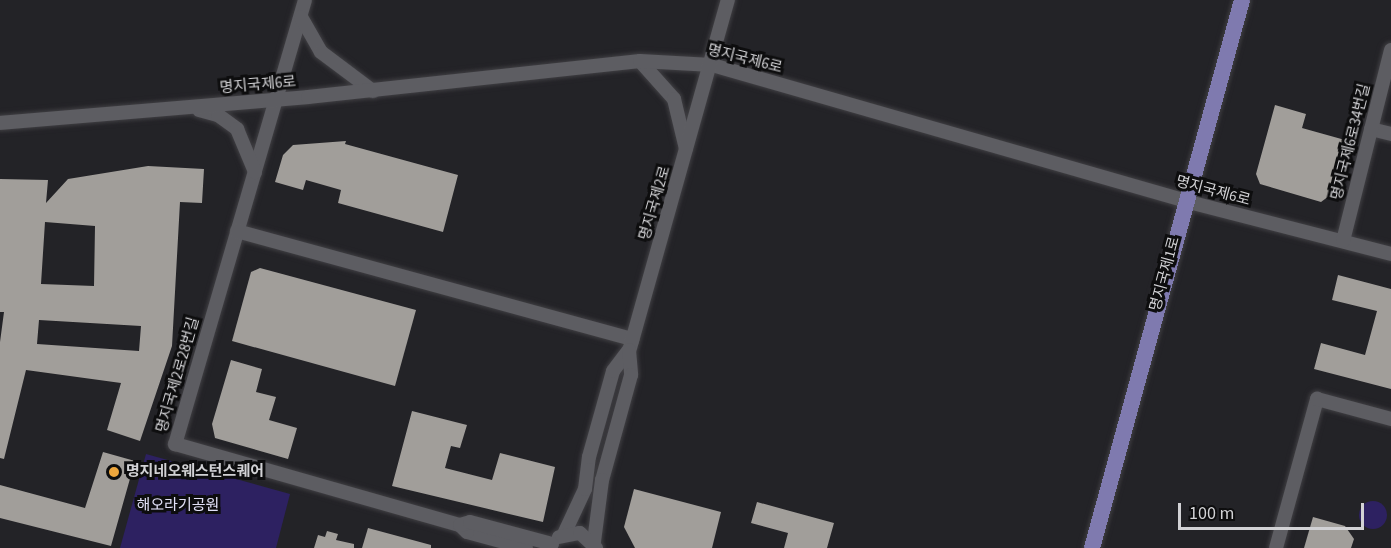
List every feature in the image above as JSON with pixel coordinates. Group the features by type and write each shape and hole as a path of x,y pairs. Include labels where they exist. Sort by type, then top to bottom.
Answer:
{"main road":[{"name":"명지국제1로","path":"1092,548 1185,201 1242,0"}],"street":[{"name":"명지국제2로28번길","path":"305,0 175,444 460,525 467,532 526,548"},
{"name":"명지국제2로","path":"595,545 602,480 631,375 631,344 712,65 728,0"},
{"path":"301,16 321,52 373,91"},
{"name":"명지국제6로34번길","path":"1343,241 1391,50"},
{"path":"640,61 674,99 687,152"},
{"name":"명지국제6로","path":"0,123 373,91 640,61 712,65 1185,201 1391,254"},
{"path":"179,108 210,112 232,124 247,146 255,172"},
{"path":"1371,129 1391,134"},
{"path":"237,231 631,344"},
{"name":"명지국제2로","path":"564,534 585,489 589,457 613,371 631,344"},
{"path":"1276,548 1317,399 1391,419"},
{"name":"명지국제2로28번길","path":"460,525 470,522 552,546"},
{"path":"552,546 564,534 580,533 595,545"}],"green space":[{"name":"해오라기공원","path":"146,454 290,494 276,548 120,548"},
{"path":"1373,501 1383,505 1387,515 1383,525 1373,529 1363,525 1359,515 1363,505"}],"building":[{"path":"1275,105 1306,114 1302,128 1345,140 1329,196 1321,202 1260,184 1256,174"},
{"path":"346,141 345,144 458,175 443,232 338,203 341,190 306,180 303,190 275,182 283,155 293,145"},
{"path":"148,166 204,169 202,203 180,202 172,346 140,441 107,430 121,383 26,370 4,459 0,458 0,342 4,312 0,312 0,179 48,180 46,203 68,179","holes":["45,222 95,226 94,286 41,284","39,320 141,326 139,351 37,344"]},
{"path":"260,268 416,310 395,386 232,341 251,272"},
{"path":"1338,275 1391,289 1391,389 1314,369 1321,343 1365,355 1377,311 1332,300"},
{"path":"231,360 262,369 256,392 276,397 269,420 297,428 288,459 215,438 212,424"},
{"path":"412,411 467,425 460,448 451,446 445,468 492,480 500,453 555,467 543,522 392,486"},
{"name":"명지네오웨스턴스퀘어","path":"103,452 135,461 111,546 0,518 0,485 85,508"},
{"path":"634,489 721,512 712,548 635,548 624,527"},
{"path":"757,502 834,523 827,548 784,548 788,533 751,523"},
{"path":"1313,517 1345,526 1354,539 1351,548 1304,548"},
{"path":"368,528 431,545 431,548 362,548"},
{"path":"327,531 338,534 336,540 354,544 354,548 314,548 318,535 325,537"}],"place":[{"name":"명지네오웨스턴스퀘어","path":"114,472"}]}
